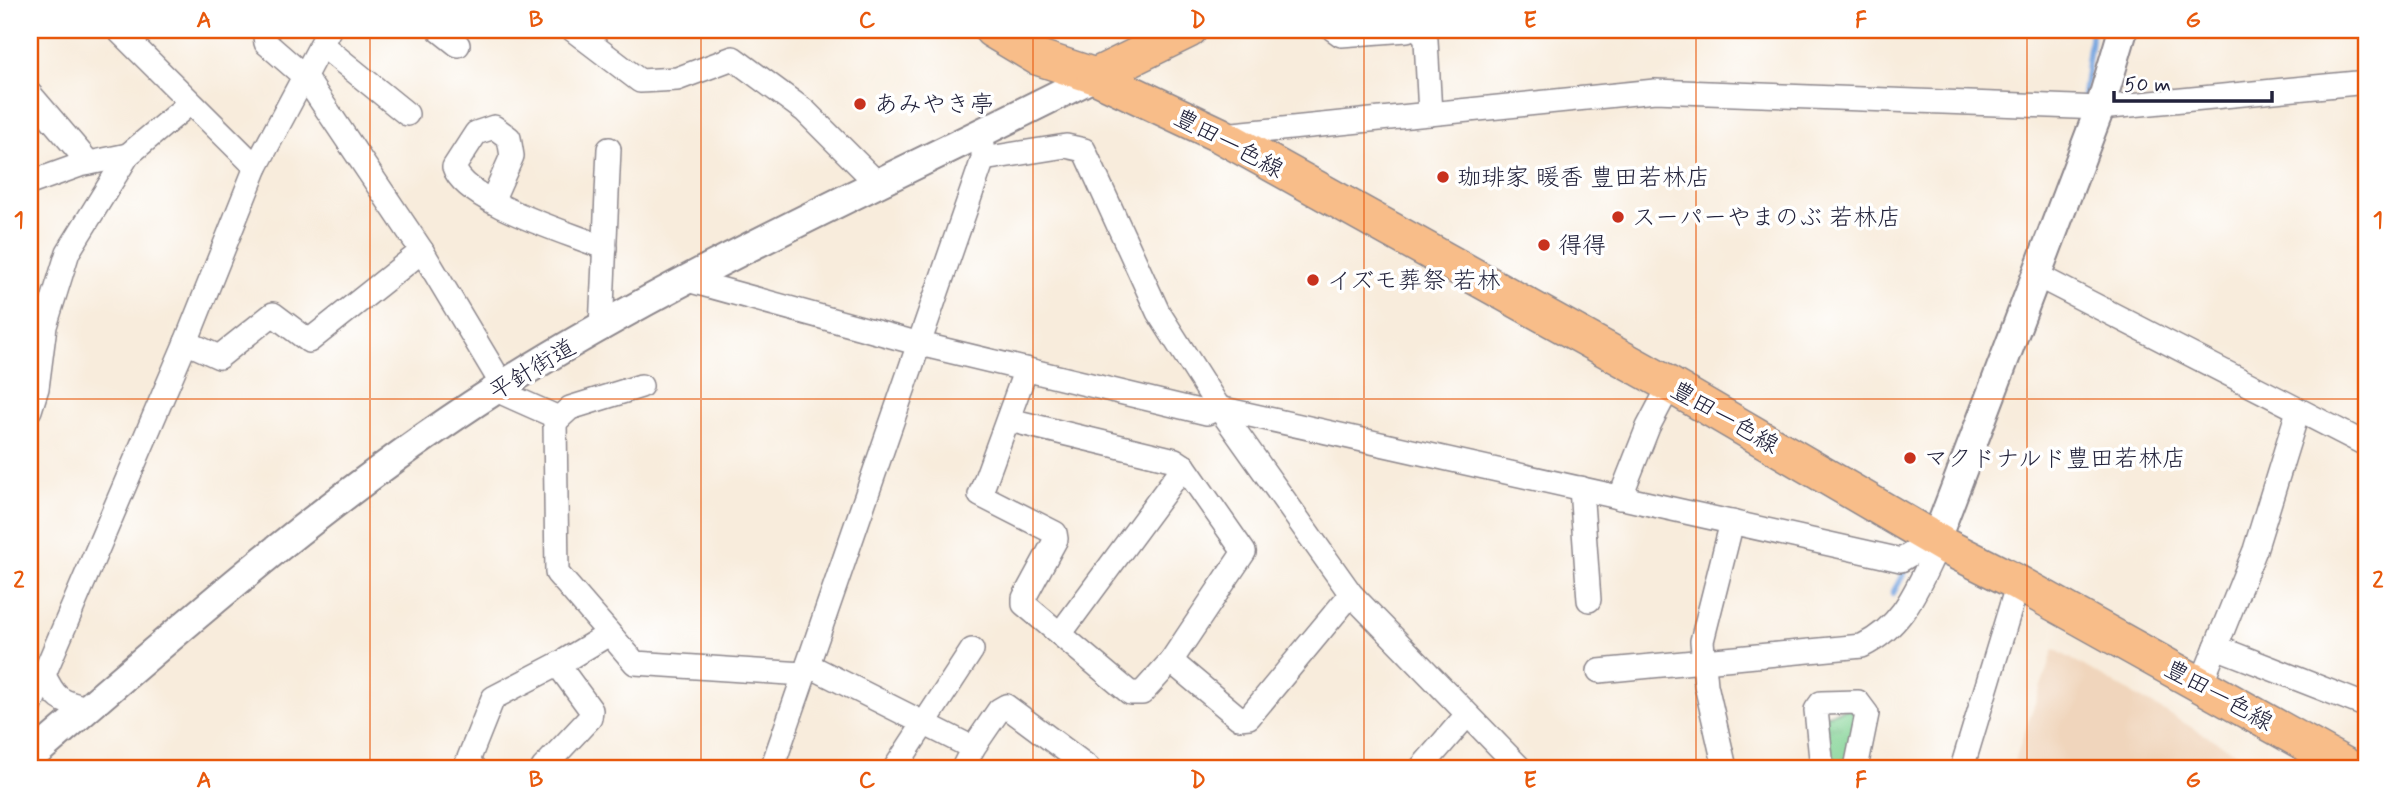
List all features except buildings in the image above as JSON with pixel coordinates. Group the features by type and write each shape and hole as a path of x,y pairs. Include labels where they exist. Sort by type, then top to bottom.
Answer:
{"main road":[{"name":"豊田一色線","path":"992,30 1037,57 1095,76 1220,135 1670,385 1938,541 2350,768"},
{"name":"豊田一色線","path":"1040,30 1095,76"},
{"path":"1095,76 1189,30"}],"street":[{"path":"118,30 256,167"},
{"path":"264,30 266,43 305,77 422,251 499,388 552,415 555,422 557,573 635,663 806,670 923,723 968,758 999,710 1006,706 1088,767"},
{"path":"439,30 458,45"},
{"path":"573,30 640,81 677,79 733,58 805,111 879,185"},
{"path":"1334,30 1341,35 1407,30"},
{"path":"1418,30 1423,32 1426,40 1430,114"},
{"path":"1599,671 1836,650 1872,641 1900,619 1938,541 2101,108 2123,30"},
{"path":"30,707 186,342 256,167 326,37 407,114"},
{"name":"平針街道","path":"30,758 335,501 499,388 687,280 879,185 983,147 1095,76"},
{"path":"1220,135 1655,91 2101,108 2367,82"},
{"path":"30,94 89,163"},
{"path":"30,410 37,388 45,326 68,252 128,155 190,103"},
{"path":"772,768 870,479 920,344 983,147 1066,146 1084,150 1158,312 1219,408 1351,594 1466,716 1520,768"},
{"path":"601,328 609,149"},
{"path":"30,183 89,163 128,155"},
{"path":"492,201 605,248"},
{"path":"186,342 219,356 273,314 309,341 422,251"},
{"path":"2038,276 2367,445"},
{"path":"687,280 920,344 1208,413 1219,408 1901,560 1938,541"},
{"path":"1009,420 1175,460 1184,466 1244,552 1171,661 1146,690 1133,694 1024,604 1056,539 1055,533 979,495 1026,369"},
{"path":"1620,498 1648,427 1670,385"},
{"path":"555,422 570,408 641,386"},
{"path":"2201,684 2255,550 2298,411"},
{"path":"1060,635 1184,466"},
{"path":"1581,488 1590,600"},
{"path":"1725,768 1702,661 1702,641 1732,522"},
{"path":"1962,768 2018,583"},
{"path":"1171,661 1239,718 1249,717 1351,594"},
{"path":"474,768 467,763 493,698 558,665 609,634"},
{"path":"2216,647 2367,706"},
{"path":"895,768 972,650"},
{"path":"543,768 590,718 591,710 558,665"},
{"path":"43,673 55,695 66,704 88,708"},
{"path":"1822,768 1816,710 1821,703 1858,702 1867,714 1856,768"},
{"path":"1422,768 1466,716"}],"shaded area":[{"path":"2054,649 2263,768 2012,768"}],"green space":[{"path":"1849,708 1859,720 1849,768 1830,768 1824,715"}],"waterway":[{"path":"2083,104 2092,30"},
{"path":"1893,593 1909,564"}],"place":[{"name":"あみやき亭","path":"860,104"},
{"name":"珈琲家 暖香 豊田若林店","path":"1443,177"},
{"name":"スーパーやまのぶ 若林店","path":"1618,217"},
{"name":"得得","path":"1544,245"},
{"name":"イズモ葬祭 若林","path":"1313,280"},
{"name":"マクドナルド豊田若林店","path":"1910,458"}]}
